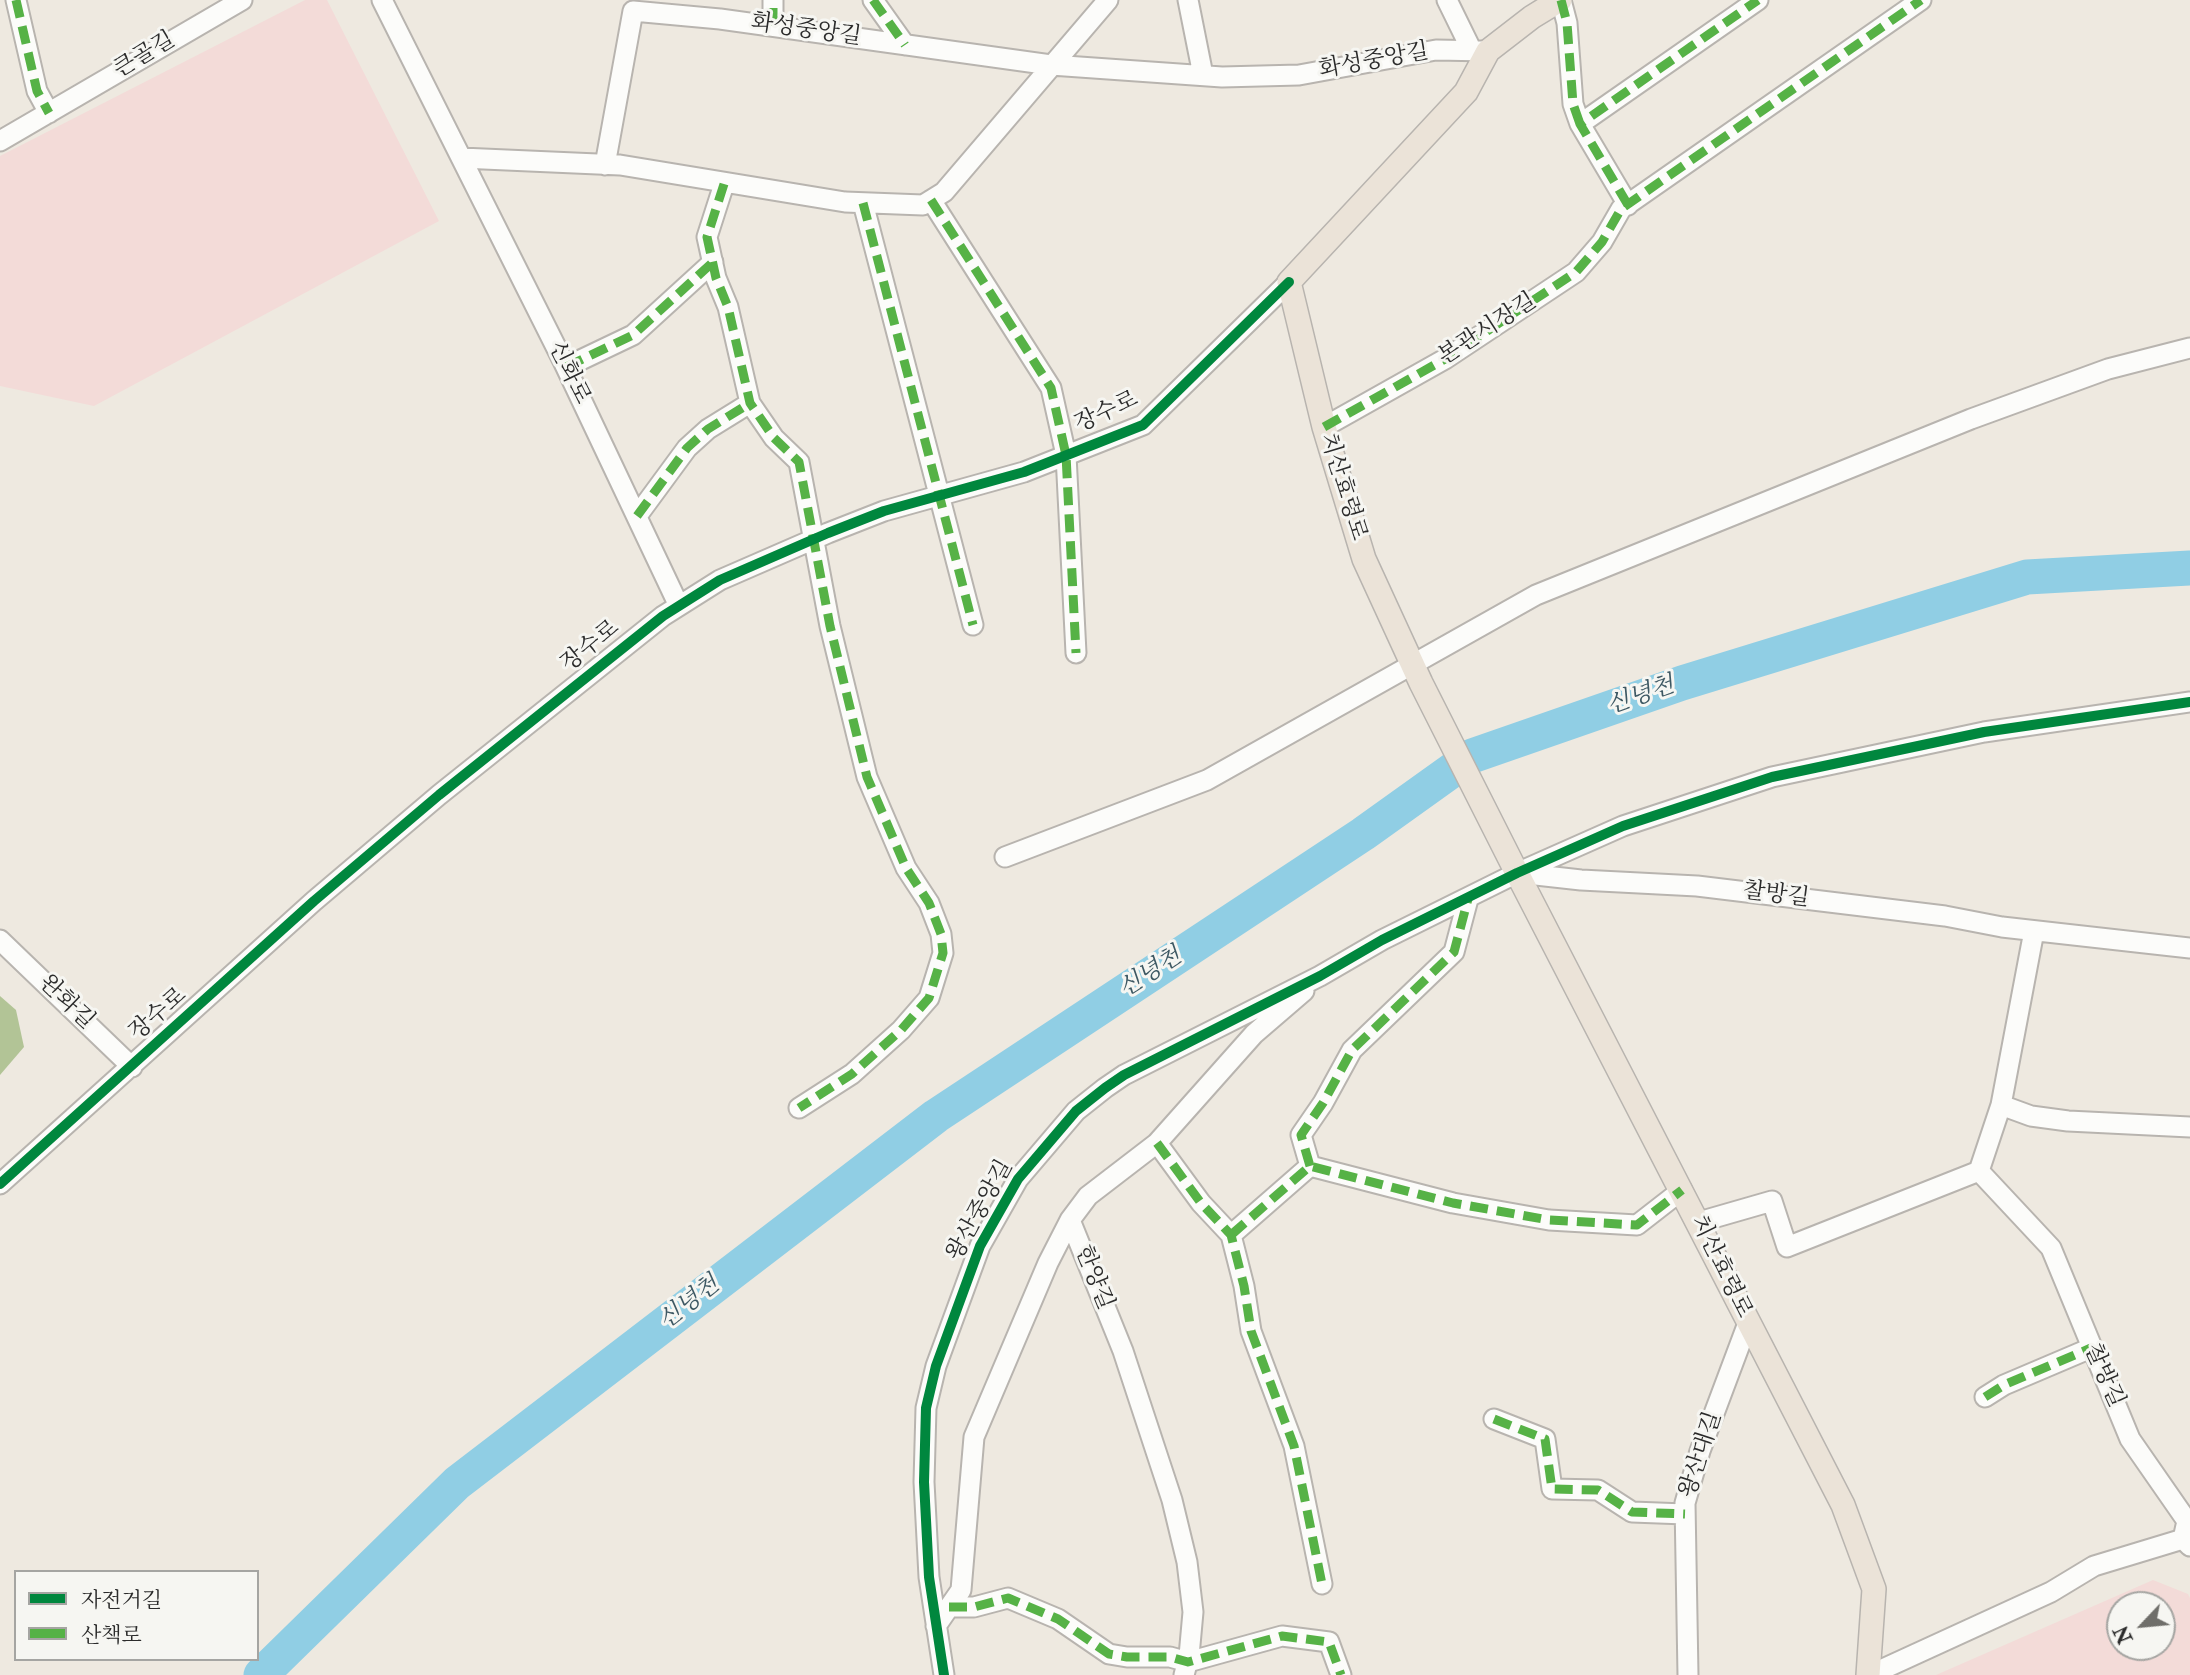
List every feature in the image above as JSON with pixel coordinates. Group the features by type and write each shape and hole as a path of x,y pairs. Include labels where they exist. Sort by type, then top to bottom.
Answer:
{"main road":[{"name":"장수로","path":"1289,282 1466,93 1480,51 1560,0"},
{"name":"치산효령로","path":"1289,282 1324,427 1364,559 1417,674 1517,873 1843,1504 1874,1589 1869,1675"}],"street":[{"path":"16,0 37,91 49,113"},
{"name":"큰골길","path":"0,141 242,0"},
{"path":"382,0 461,158 605,165 863,203 923,205 944,192 1108,0"},
{"path":"773,0 773,26"},
{"path":"873,0 905,45"},
{"path":"1188,0 1203,75"},
{"path":"1447,0 1480,51"},
{"path":"1560,0 1567,23 1573,104 1580,124 1628,205"},
{"path":"1580,124 1758,0"},
{"name":"본관시장길","path":"1324,427 1445,359 1576,272 1602,242 1621,209 1912,2"},
{"name":"화성중앙길","path":"605,165 635,5 1051,65 1203,75 1299,75 1436,50 1480,51"},
{"name":"신화로","path":"461,158 566,367 679,606"},
{"path":"724,184 707,237 728,307 750,403 774,438 799,463 830,626 867,777 906,868 929,903 942,934 943,953 929,998 901,1030 852,1074 799,1108"},
{"path":"931,200 1051,388 1066,456 1076,653"},
{"path":"863,203 973,625"},
{"path":"566,367 633,335 713,262"},
{"name":"장수로","path":"0,1184 314,901 439,794 679,606 720,580 884,511 1024,472 1143,425 1289,282"},
{"path":"1005,857 1206,780 1417,674 1536,594 1971,419 2109,369 2190,348"},
{"path":"637,516 687,448 708,429 750,403"},
{"name":"왕산중앙길","path":"944,1675 929,1577 924,1482 926,1408 936,1366 980,1246 1018,1179 1076,1111 1114,1081 1320,976 1382,940 1517,873 1623,826 1772,777 1984,732 2190,702"},
{"name":"찰방길","path":"1517,873 1581,880 1697,886 1945,916 2034,931 2190,948"},
{"path":"1310,1166 1301,1135 1324,1103 1352,1050 1414,994 1454,952 1468,899"},
{"path":"1699,1222 1772,1201 1787,1247 1979,1171 2001,1105 2034,931"},
{"name":"완화길","path":"0,940 132,1067"},
{"name":"한양길","path":"1186,1668 1194,1612 1187,1562 1172,1500 1123,1351 1070,1220 1088,1196 1157,1143 1254,1034 1320,976"},
{"path":"2001,1105 2031,1116 2068,1121 2190,1127"},
{"path":"1157,1143 1201,1203 1231,1235 1244,1286 1251,1331 1294,1446 1322,1584"},
{"path":"1310,1166 1453,1203 1562,1221 1637,1226 1682,1190"},
{"path":"1231,1235 1310,1166"},
{"name":"찰방길","path":"1869,1675 2051,1592 2094,1566 2187,1542 2187,1521 2130,1439 2051,1248 1979,1171"},
{"path":"936,1626 961,1590 974,1437 1048,1263 1070,1220"},
{"name":"왕산대길","path":"1688,1675 1685,1503 1700,1451 1748,1323"},
{"path":"1985,1397 2004,1385 2091,1348"},
{"path":"1494,1419 1545,1439 1552,1489 1598,1490 1632,1512 1685,1514"},
{"path":"949,1607 974,1607 1008,1598 1058,1619 1109,1654 1170,1657 1186,1668 1282,1636 1329,1642 1341,1675"}],"shaded area":[{"path":"305,0 327,0 439,221 94,406 0,386 0,156"},
{"path":"2153,1580 2188,1594 2190,1598 2190,1675 1936,1675 2106,1601 2106,1661 2176,1661 2176,1591 2128,1591"}],"green space":[{"path":"0,996 16,1010 24,1047 0,1075"}],"waterway":[{"name":"신녕천","path":"261,1675 457,1483 936,1116 1363,834 1472,756 1682,683 2027,577 2190,568"}],"marked path":[{"path":"16,0 37,91 49,113"},
{"path":"773,0 773,26"},
{"path":"873,0 905,45"},
{"path":"1561,0 1567,23 1573,104 1580,124"},
{"path":"1628,205 1580,124 1758,0"},
{"path":"1324,427 1445,359 1576,272 1602,242 1621,209 1921,0"},
{"path":"724,184 707,237 716,278 728,307 750,403 774,438 799,462 830,626 867,777 906,868 929,903 941,934 943,953 929,998 901,1030 852,1074 799,1108"},
{"path":"931,200 1051,388 1066,455 1076,653"},
{"path":"863,203 973,625"},
{"path":"566,367 633,335 713,262"},
{"path":"637,516 687,448 708,429 750,403"},
{"path":"1310,1166 1301,1135 1323,1103 1352,1050 1454,952 1468,899"},
{"path":"1157,1143 1201,1203 1231,1235 1244,1286 1251,1331 1294,1446 1322,1584"},
{"path":"1231,1235 1310,1166 1453,1203 1549,1220 1637,1225 1682,1190"},
{"path":"1985,1397 2004,1385 2091,1348"},
{"path":"1494,1419 1545,1439 1552,1489 1598,1490 1632,1512 1685,1514"},
{"path":"949,1607 974,1607 1008,1598 1058,1619 1109,1654 1127,1657 1170,1657 1188,1662 1282,1636 1329,1642 1341,1675"}],"cycle path":[{"path":"0,1184 314,901 439,795 663,616 720,580 828,533 884,511 1024,472 1143,425 1289,282"},
{"path":"944,1675 929,1577 924,1482 926,1408 936,1366 980,1246 1018,1179 1076,1111 1105,1088 1124,1075 1320,976 1382,940 1517,873 1623,826 1772,777 1984,732 2190,702"}]}
